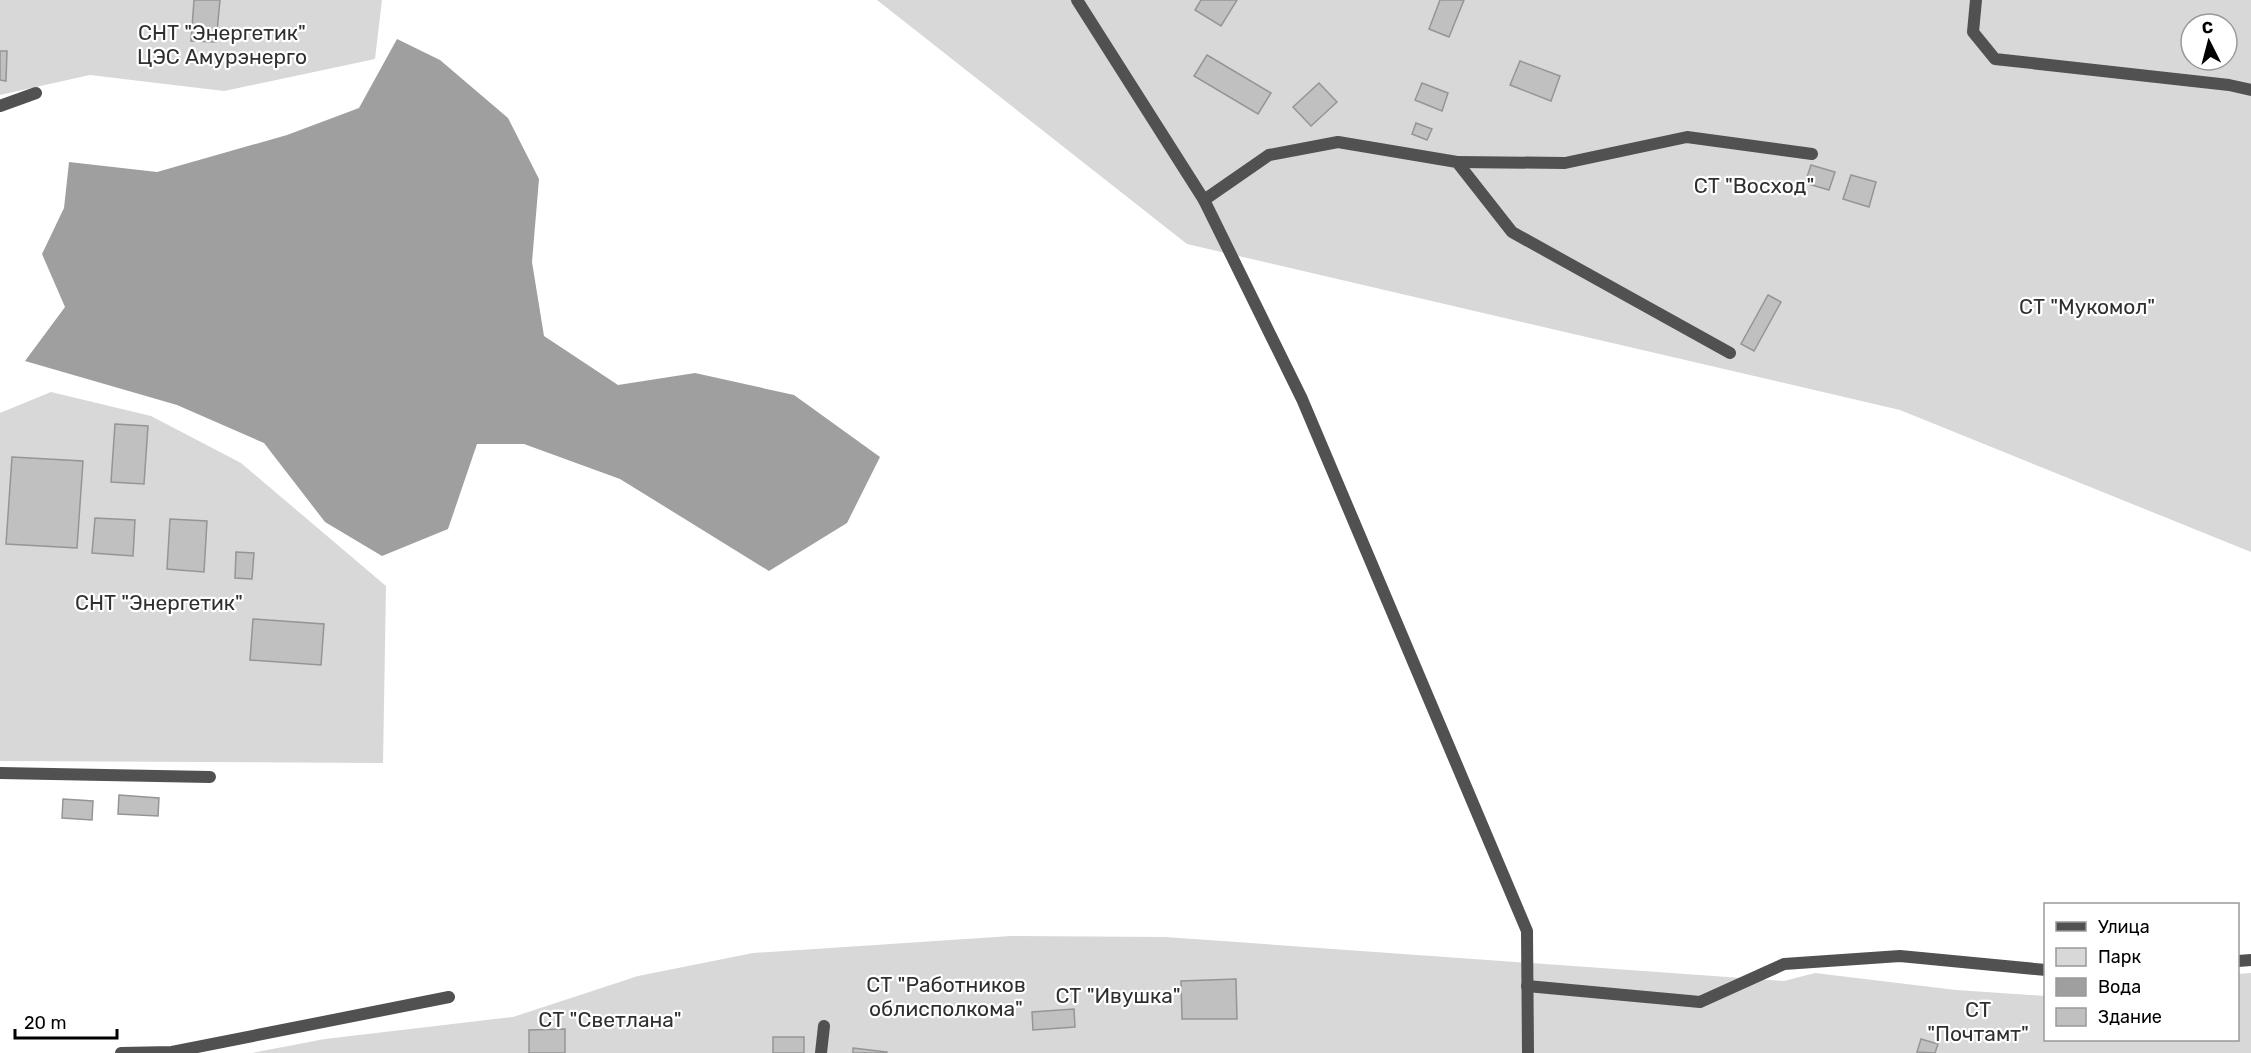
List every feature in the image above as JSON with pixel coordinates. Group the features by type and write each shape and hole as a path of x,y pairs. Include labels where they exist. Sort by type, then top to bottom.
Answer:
{"street":[{"path":"1077,0 1203,200 1302,399 1527,931 1528,1053"},
{"path":"1976,0 1973,32 1995,59 2229,84 2251,90"},
{"path":"0,106 36,93"},
{"path":"1203,200 1269,154 1338,142 1457,162 1565,164 1687,137 1812,154"},
{"path":"1457,162 1512,232 1730,353"},
{"path":"0,773 210,777"},
{"path":"1527,986 1700,1002 1784,964 1900,956 2044,970"},
{"path":"122,1053 172,1052 449,997"},
{"path":"821,1053 824,1026"}],"green space":[{"name":"СНТ \"Энергетик\" ЦЭС Амурэнерго","path":"0,0 382,0 375,59 224,91 90,75 0,95"},
{"name":"СТ \"Восход\"","path":"877,0 2251,0 2251,552 1900,410 1187,244"},
{"name":"СНТ \"Энергетик\"","path":"51,392 151,416 241,463 386,586 383,763 0,761 0,413"},
{"path":"1011,936 1165,937 1784,981 1815,973 1956,990 2044,996 2044,1041 2239,1041 2239,974 2251,973 2251,1053 252,1053 325,1039 513,1017 638,976 753,953"}],"water":[{"path":"397,39 440,60 508,118 539,179 532,262 544,336 618,385 695,373 794,395 880,457 847,523 769,571 620,479 524,444 477,444 448,529 382,556 325,522 264,443 177,405 25,361 65,307 42,254 64,208 69,162 157,172 287,135 359,108"}],"building":[{"path":"194,0 220,0 216,42 191,41"},
{"path":"1201,0 1237,0 1221,26 1195,10"},
{"path":"1440,0 1464,0 1449,37 1429,29"},
{"path":"0,51 7,51 6,81 0,80"},
{"path":"1207,55 1271,93 1258,114 1194,76"},
{"path":"1520,61 1560,76 1551,101 1510,85"},
{"path":"1319,83 1337,102 1311,126 1293,107"},
{"path":"1422,83 1448,93 1442,111 1415,100"},
{"path":"1416,123 1432,129 1427,140 1412,134"},
{"path":"1811,165 1835,172 1829,190 1805,183"},
{"path":"1851,175 1876,182 1869,207 1843,199"},
{"path":"1768,295 1781,302 1754,351 1741,344"},
{"path":"115,424 148,426 144,484 111,482"},
{"path":"12,457 83,461 77,548 6,544"},
{"path":"95,518 135,520 133,556 92,553"},
{"path":"170,519 207,521 204,572 167,569"},
{"path":"236,552 254,553 252,579 235,578"},
{"path":"253,619 324,624 321,665 250,660"},
{"path":"119,795 159,798 158,816 118,814"},
{"path":"63,799 93,801 92,820 62,818"},
{"path":"1236,979 1237,1019 1182,1019 1181,981"},
{"path":"1074,1009 1075,1027 1033,1030 1032,1012"},
{"path":"565,1029 565,1053 529,1053 529,1030"},
{"path":"773,1037 804,1037 804,1053 773,1053"},
{"path":"1921,1039 1938,1044 1935,1053 1917,1052"},
{"path":"853,1048 887,1052 853,1053"}],"park label":[{"name":"СТ \"Мукомол\"","path":"2087,307"},
{"name":"СТ \"Ивушка\"","path":"1118,996"},
{"name":"СТ \"Работников облисполкома\"","path":"946,997"},
{"name":"СТ \"Светлана\"","path":"610,1020"},
{"name":"СТ \"Почтамт\"","path":"1978,1022"}]}
